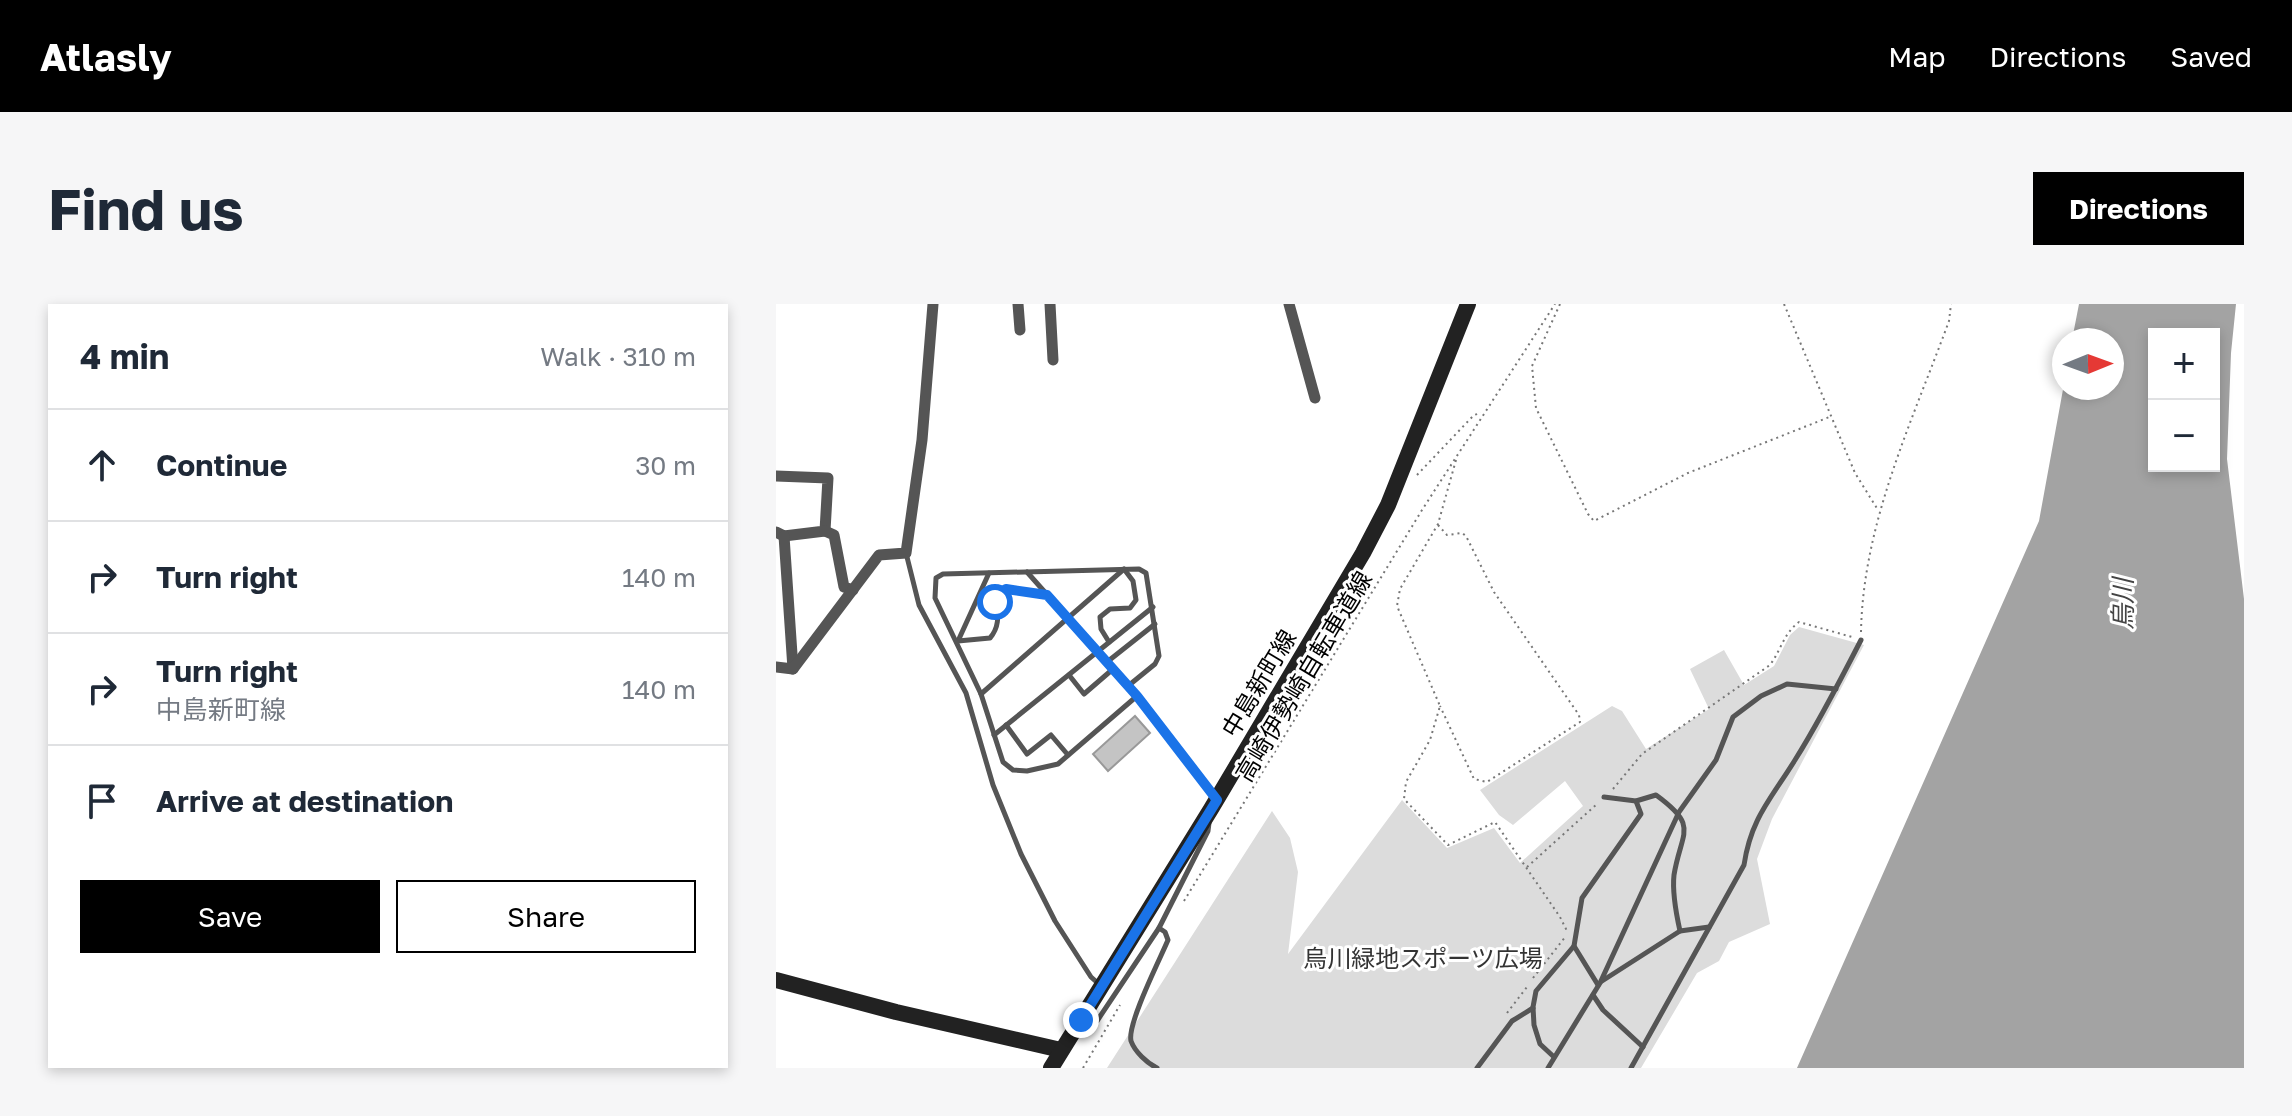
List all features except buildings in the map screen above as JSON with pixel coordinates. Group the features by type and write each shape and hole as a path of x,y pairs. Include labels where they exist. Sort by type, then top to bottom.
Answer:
{"main road":[{"name":"中島新町線","path":"1051,1068 1214,804 1363,553 1388,505 1468,304"},
{"path":"776,980 896,1012 1061,1050"}],"street":[{"path":"793,669 879,555 906,553 922,440 933,304"},
{"path":"1018,304 1020,330"},
{"path":"1050,304 1053,360"},
{"path":"1289,304 1315,398"},
{"path":"776,476 828,478 825,531"},
{"path":"793,669 780,534 825,531 834,535 844,587 853,590"},
{"path":"776,667 793,669"}],"lane":[{"path":"906,553 919,605 966,693 993,785 1021,854 1055,921 1091,977 1101,985"},
{"path":"981,694 1124,569"},
{"path":"1109,642 1101,629 1100,617 1110,609 1130,608 1136,600 1133,581 1124,569"},
{"path":"1128,686 1155,664 1159,656 1146,573 1139,569 943,574 936,578 935,598 981,694 1003,762 1013,770 1027,771 1058,764 1137,696"},
{"path":"1027,572 1137,696 1214,804 1208,831 1159,928 1097,1021 1081,1020"},
{"path":"958,641 989,573"},
{"path":"958,641 990,638 998,621 995,602 998,594 1006,589 1047,595"},
{"path":"994,735 1153,607"},
{"path":"1107,662 1156,623"},
{"path":"1631,1068 1744,865 1748,841 1760,811 1795,761 1861,640"},
{"path":"1069,675 1084,694 1113,669"},
{"path":"1548,1068 1599,984 1679,812 1716,760 1733,717 1761,696 1787,684 1836,689"},
{"path":"1006,725 1027,754 1051,735 1068,755"},
{"path":"1604,797 1636,801 1656,795 1679,812 1685,834 1674,876 1680,931"},
{"path":"1554,1057 1540,1044 1534,1025 1536,991 1574,946 1582,898 1641,814 1636,801"},
{"path":"1599,984 1680,931 1710,927"},
{"path":"1157,1068 1147,1063 1132,1043 1131,1035 1132,1024 1168,940 1159,928"},
{"path":"1574,946 1599,984"},
{"path":"1593,995 1603,1010 1643,1047"},
{"path":"1477,1068 1512,1021 1533,1007"}],"path":[{"name":"高崎伊勢崎自転車道線","path":"1181,906 1482,413 1555,304"},
{"path":"1560,304 1532,366 1536,408 1594,521 1688,473 1832,416"},
{"path":"1784,304 1855,473 1879,511"},
{"path":"1526,868 1604,797 1642,754 1770,665 1780,651 1787,630 1799,622 1861,640 1862,595 1879,511 1949,321 1951,304"},
{"path":"1400,474 1418,475 1474,415 1482,413"},
{"path":"1438,524 1447,535 1462,533 1466,536 1494,592 1579,715 1580,722 1487,782 1474,779 1397,606 1400,589 1438,524 1458,455"},
{"path":"1440,706 1430,740 1406,782 1404,799 1448,845 1495,822 1568,933 1502,1019"},
{"path":"1083,1068 1120,1004"}],"green space":[{"name":"烏川緑地スポーツ広場","path":"1799,627 1864,645 1772,819 1757,859 1770,924 1729,942 1719,961 1697,973 1641,1068 1107,1068 1272,811 1290,838 1298,872 1288,954 1402,800 1447,848 1494,828 1520,863 1583,806 1565,781 1513,825 1499,815 1480,790 1612,706 1622,711 1646,749 1709,709 1690,669 1724,650 1744,685 1774,666 1790,635"}],"water":[{"name":"烏川","path":"2079,304 2236,304 2227,459 2244,599 2244,1068 1797,1068 2039,521 2061,400 2124,400 2124,328 2074,328"}],"route":[{"path":"995,602 998,594 1006,589 1047,595 1137,696 1217,800 1081,1020"}]}
